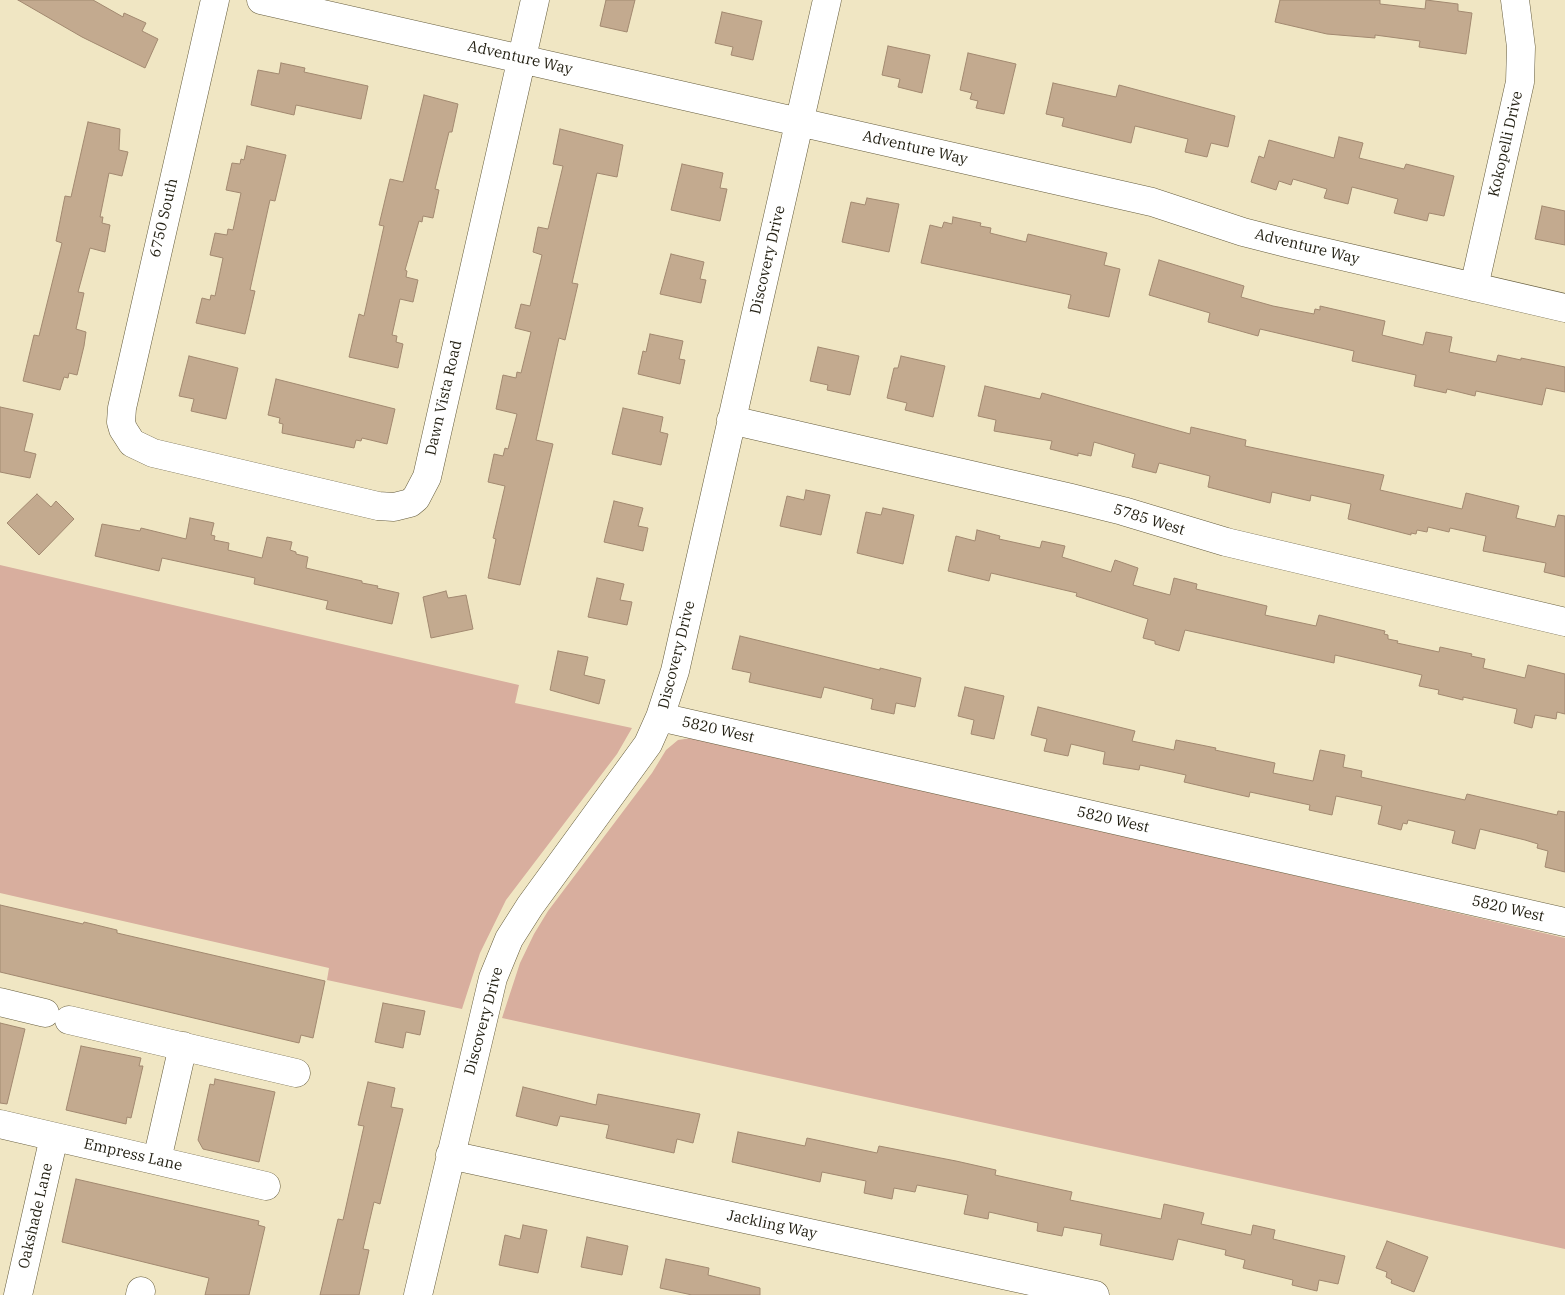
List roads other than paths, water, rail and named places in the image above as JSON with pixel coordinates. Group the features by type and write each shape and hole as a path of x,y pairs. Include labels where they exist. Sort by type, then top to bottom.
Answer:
{"street":[{"name":"6750 South","path":"126,436 121,422 122,408 215,0"},
{"name":"Adventure Way","path":"261,0 1152,202 1244,232 1294,245 1565,308"},
{"name":"Dawn Vista Road","path":"126,436 139,447 153,453 378,506 402,506 416,498 427,477 535,0"},
{"name":"Discovery Drive","path":"418,1295 493,978 509,939 530,906 648,744 660,717 675,671 827,0"},
{"name":"Kokopelli Drive","path":"1474,287 1520,82 1521,47 1515,0"},
{"name":"5785 West","path":"732,420 1071,498 1123,511 1226,542 1565,622"},
{"name":"5820 West","path":"660,717 1565,922"},
{"path":"0,1002 296,1072"},
{"path":"157,1160 183,1046"},
{"name":"Empress Lane","path":"0,1124 266,1186"},
{"name":"Oakshade Lane","path":"18,1295 54,1137"},
{"name":"Jackling Way","path":"450,1154 1092,1295"}]}
